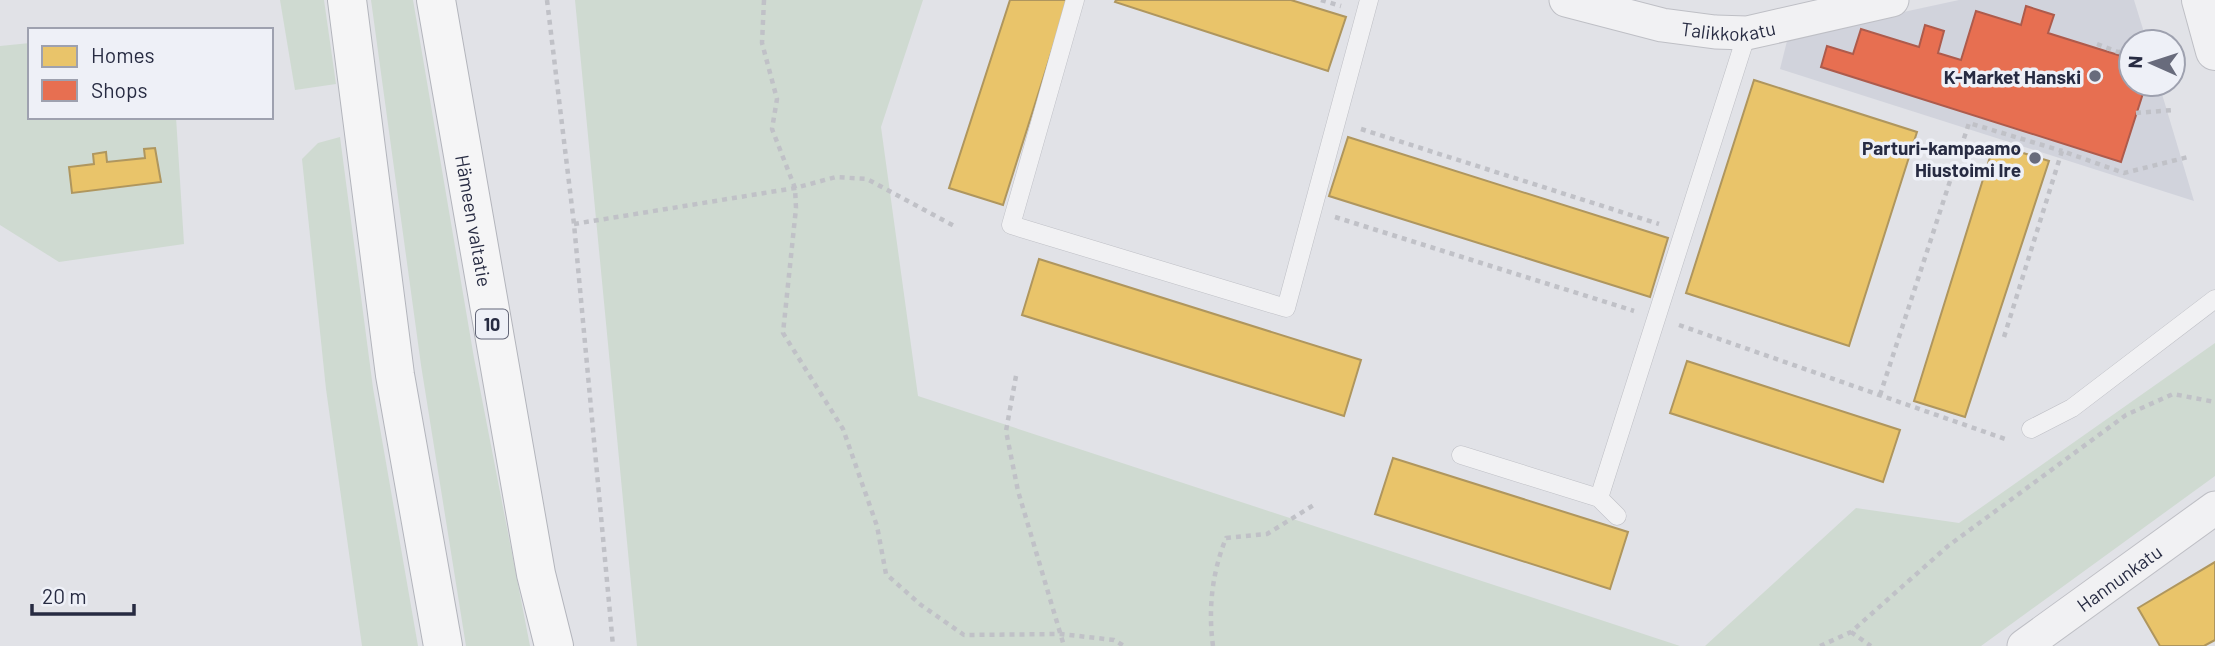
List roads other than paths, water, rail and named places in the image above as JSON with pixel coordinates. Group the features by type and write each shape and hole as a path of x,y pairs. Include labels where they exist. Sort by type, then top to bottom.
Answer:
{"highway":[{"path":"347,0 395,375 443,646"},
{"name":"Hämeen valtatie","path":"436,0 536,574 554,646"}],"street":[{"name":"Talikkokatu","path":"1566,0 1662,24 1715,32 1747,33 1892,0"},
{"path":"2201,0 2215,51"},
{"name":"Hannunkatu","path":"2024,646 2215,508"}],"lane":[{"path":"1075,0 1011,225 1286,308 1369,0"},
{"path":"1599,498 1747,33"},
{"path":"2031,429 2073,408 2215,299"},
{"path":"1461,455 1599,498 1617,516"}],"place":[{"name":"K-Market Hanski","path":"2095,76"},
{"name":"Parturi-kampaamo Hiustoimi Ire","path":"2035,158"}]}
